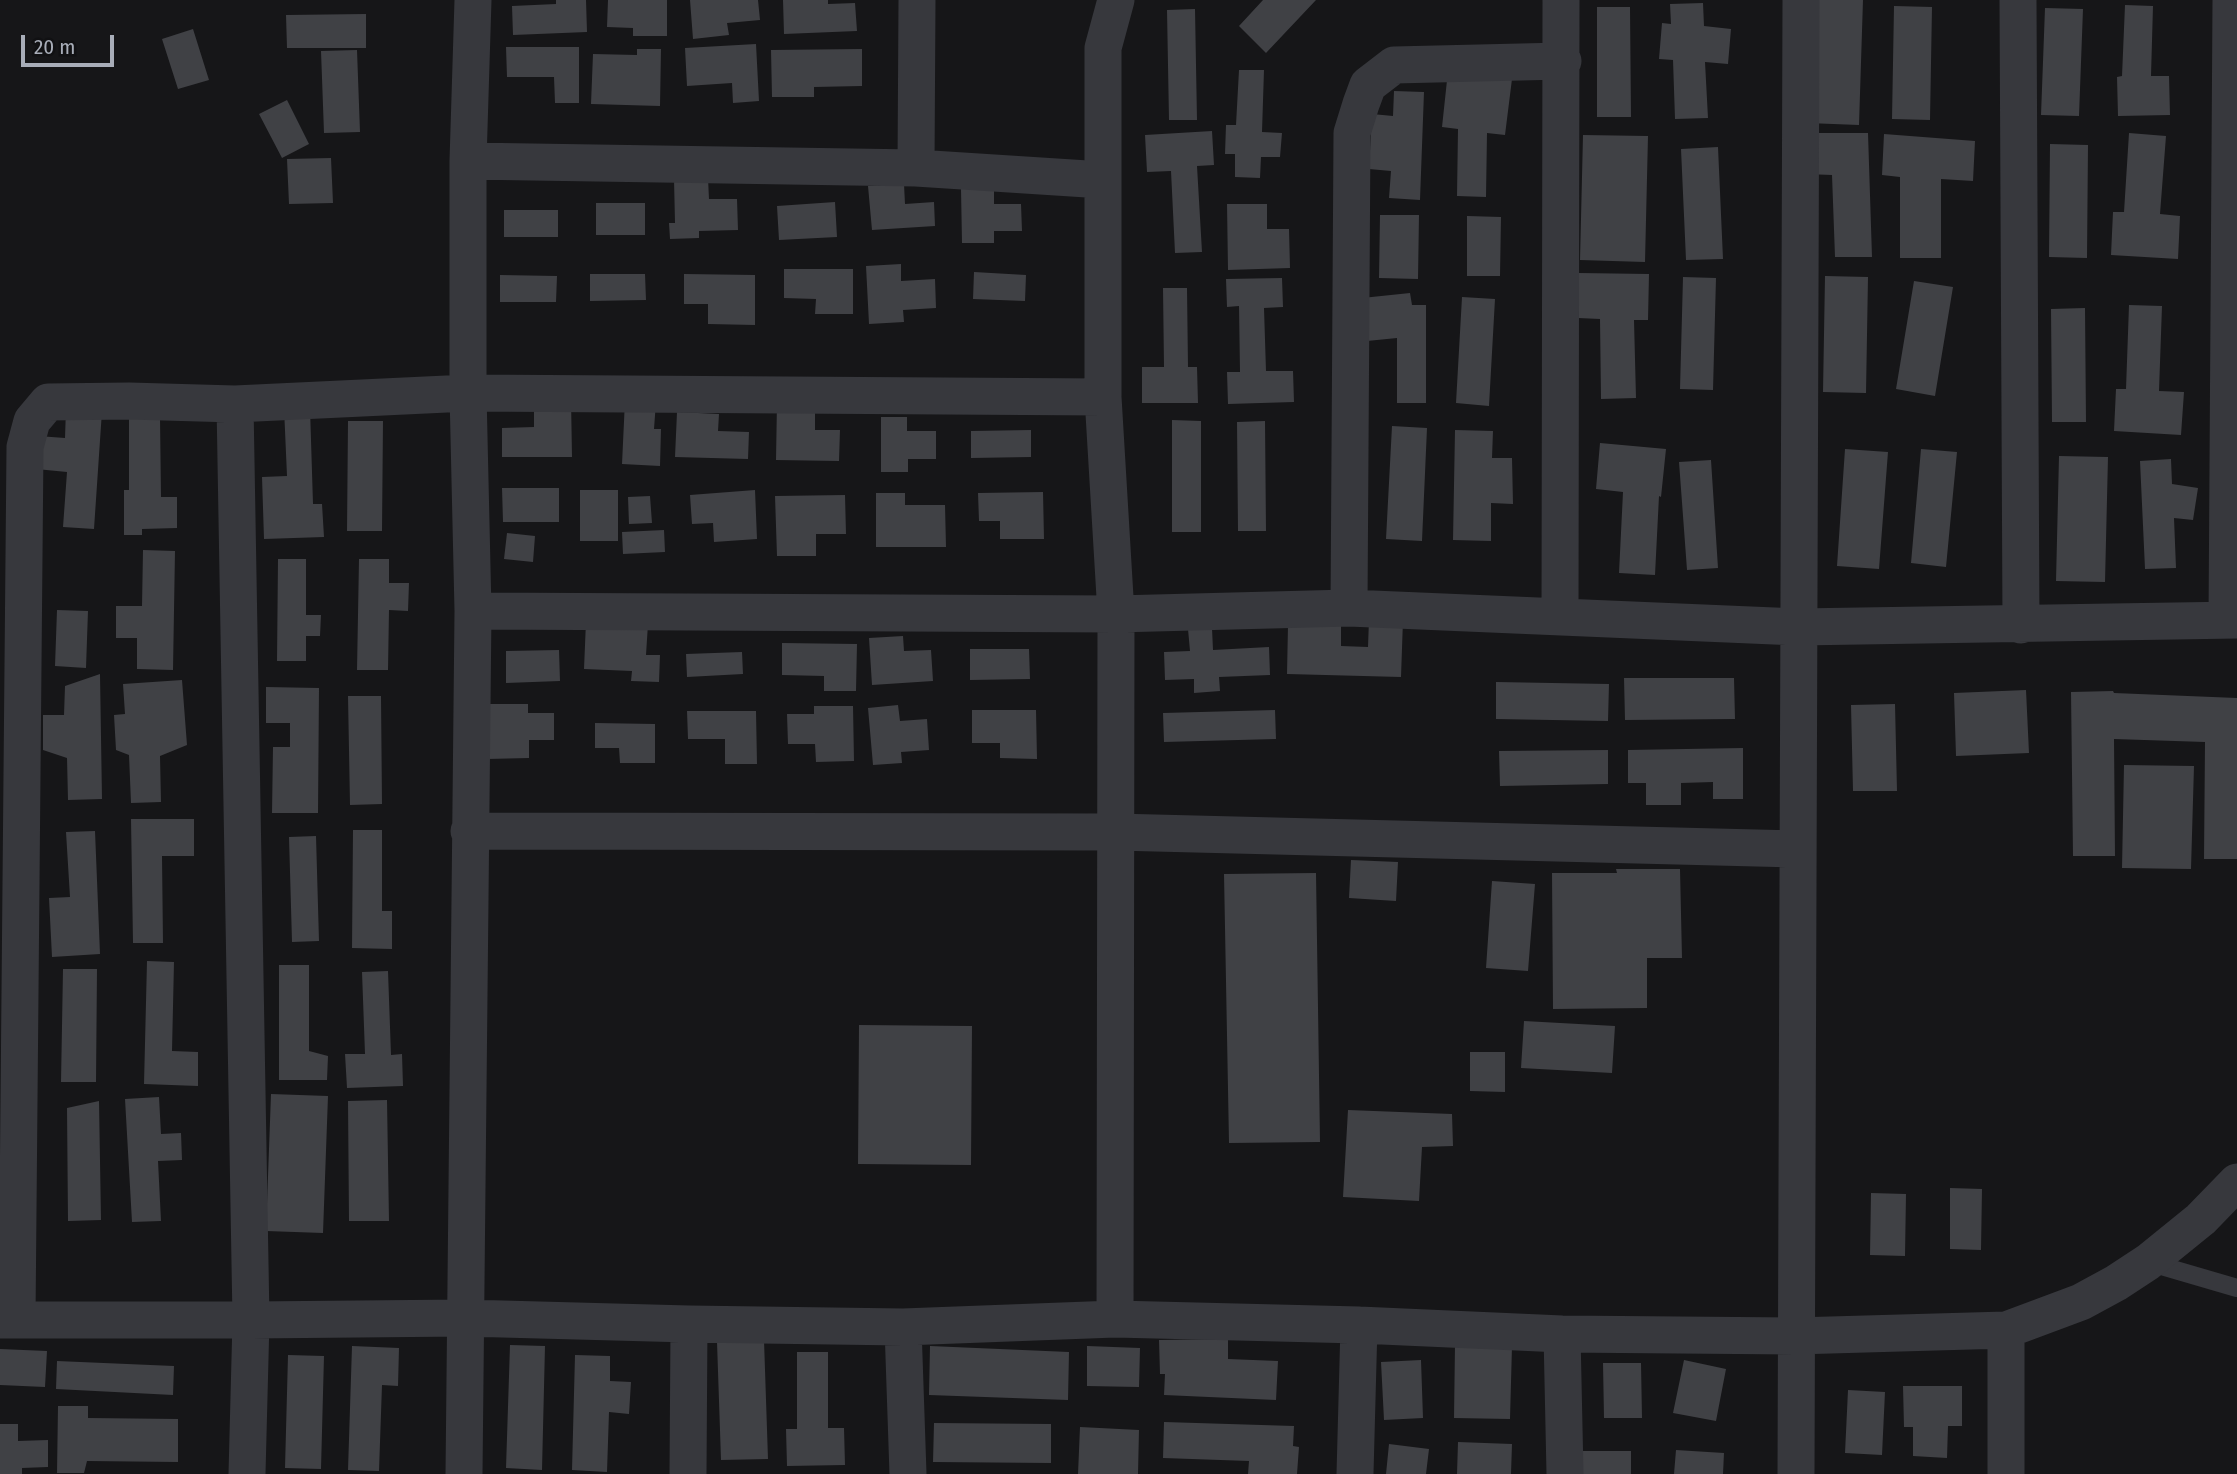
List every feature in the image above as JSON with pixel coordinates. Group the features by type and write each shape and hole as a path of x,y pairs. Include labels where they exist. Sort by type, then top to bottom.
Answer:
{"street":[{"path":"464,1474 469,831 474,611 468,393 468,161 473,0"},
{"path":"916,168 917,0"},
{"path":"1115,1319 1116,614 1103,397 1103,48 1116,0"},
{"path":"1560,617 1561,0"},
{"path":"1796,1474 1801,0"},
{"path":"2018,0 2021,625"},
{"path":"474,611 1116,614 1349,608 1798,627 2232,620 2231,0"},
{"path":"1349,608 1352,132 1368,85 1394,65 1563,61"},
{"path":"468,161 916,168 1103,180"},
{"path":"1103,397 468,393 235,404 48,402 32,421 27,435 25,461 9,1319 251,1321 465,1318 903,1327 1115,1319 1359,1325 1562,1334 1795,1336 2006,1330 2081,1302 2148,1262 2201,1219 2237,1182"},
{"path":"235,404 251,1321 247,1474"},
{"path":"469,831 1115,832 1797,849"},
{"path":"688,1474 689,1324"},
{"path":"1355,1474 1359,1325"},
{"path":"903,1327 908,1474"},
{"path":"2006,1330 2006,1474"},
{"path":"1562,1334 1564,1474"}],"lane":[{"path":"2148,1262 2237,1288"}],"building":[{"path":"556,0 586,0 587,32 513,35 512,6 556,4"},
{"path":"608,0 667,0 667,36 633,36 633,28 607,27"},
{"path":"690,0 758,0 760,20 727,23 729,35 693,39"},
{"path":"783,0 828,0 828,4 855,3 857,31 784,34"},
{"path":"1263,0 1316,0 1266,53 1239,26"},
{"path":"1812,0 1863,0 1859,125 1807,123"},
{"path":"1703,3 1704,26 1731,29 1728,64 1705,62 1708,118 1675,119 1673,60 1659,59 1662,23 1671,24 1670,4"},
{"path":"2125,5 2153,6 2151,76 2169,76 2170,115 2118,116 2117,77 2122,76"},
{"path":"1894,6 1932,7 1930,120 1892,119"},
{"path":"1597,7 1630,7 1631,117 1597,117"},
{"path":"2045,8 2083,9 2079,116 2041,115"},
{"path":"1195,9 1197,120 1169,120 1167,10"},
{"path":"366,14 366,48 287,48 286,15"},
{"path":"193,29 209,80 178,89 162,39"},
{"path":"756,44 759,101 733,103 732,83 687,86 685,48"},
{"path":"506,47 579,47 579,103 555,103 554,77 507,77"},
{"path":"637,49 661,49 660,106 591,104 593,54 637,55"},
{"path":"862,49 862,86 814,87 814,97 772,97 771,50"},
{"path":"357,50 360,132 324,133 321,51"},
{"path":"1239,70 1264,70 1262,132 1282,133 1280,157 1261,157 1260,178 1235,177 1235,154 1225,154 1226,125 1236,125"},
{"path":"1448,71 1512,79 1505,135 1487,133 1486,197 1457,196 1458,129 1442,127"},
{"path":"1394,91 1424,92 1420,200 1389,198 1391,171 1369,169 1372,114 1393,116"},
{"path":"287,100 309,144 282,158 259,114"},
{"path":"1212,131 1214,165 1197,166 1202,252 1175,253 1171,171 1147,172 1145,135"},
{"path":"1807,133 1868,133 1872,257 1835,257 1832,175 1805,174"},
{"path":"2129,133 2166,136 2160,214 2180,216 2178,259 2111,255 2113,212 2124,212"},
{"path":"1884,134 1975,141 1973,181 1941,179 1941,258 1900,258 1900,177 1882,175"},
{"path":"1583,135 1648,136 1645,262 1580,260"},
{"path":"2050,144 2088,145 2087,258 2049,257"},
{"path":"1718,147 1723,259 1686,260 1681,149"},
{"path":"331,158 333,203 289,204 287,159"},
{"path":"708,178 709,199 737,199 738,230 699,231 699,238 670,239 669,223 675,223 674,179"},
{"path":"904,184 905,204 934,202 935,226 872,230 868,186"},
{"path":"961,189 994,189 994,204 1021,204 1022,231 994,231 994,243 962,243"},
{"path":"835,202 837,237 779,240 777,206"},
{"path":"596,203 645,203 645,235 596,235"},
{"path":"1227,204 1267,204 1267,229 1289,229 1290,268 1228,270"},
{"path":"504,210 558,210 558,237 504,237"},
{"path":"1380,215 1419,215 1418,279 1379,278"},
{"path":"1467,216 1501,217 1500,276 1467,276"},
{"path":"901,264 901,281 935,279 936,308 903,310 904,322 869,324 866,266"},
{"path":"784,269 853,269 853,314 815,314 816,299 784,298"},
{"path":"974,272 1026,275 1025,301 973,299"},
{"path":"1579,273 1649,274 1648,320 1634,320 1636,398 1601,399 1600,319 1578,318"},
{"path":"590,274 645,274 646,300 590,301"},
{"path":"684,274 755,275 755,325 708,324 708,304 684,304"},
{"path":"500,275 557,276 556,302 500,302"},
{"path":"1825,276 1868,277 1866,393 1823,392"},
{"path":"1683,277 1716,278 1713,390 1680,389"},
{"path":"1282,278 1283,307 1264,308 1266,371 1293,371 1294,402 1228,404 1227,372 1240,372 1239,306 1227,307 1226,279"},
{"path":"1914,281 1953,287 1935,396 1896,389"},
{"path":"1163,288 1187,288 1188,367 1197,367 1198,403 1142,403 1142,367 1164,367"},
{"path":"1410,293 1412,305 1426,305 1426,403 1397,403 1397,338 1367,341 1362,298"},
{"path":"1462,297 1495,299 1489,406 1456,403"},
{"path":"2129,305 2162,306 2159,391 2184,392 2181,435 2114,431 2116,389 2126,389"},
{"path":"2085,308 2086,422 2052,422 2051,309"},
{"path":"534,398 571,398 572,457 502,457 502,428 534,427"},
{"path":"625,400 656,402 654,429 661,429 660,466 622,464"},
{"path":"777,402 815,403 815,430 840,430 839,461 776,460"},
{"path":"66,408 102,411 94,529 63,527 67,472 36,469 38,436 65,438"},
{"path":"284,408 310,408 313,504 322,504 324,537 264,539 262,477 287,476"},
{"path":"677,412 719,414 718,431 749,432 748,459 675,457"},
{"path":"129,417 160,417 161,497 177,497 177,528 142,529 142,535 124,535 124,490 129,490"},
{"path":"881,417 907,417 907,431 936,431 936,459 908,459 908,472 881,472"},
{"path":"1172,420 1201,421 1201,532 1172,532"},
{"path":"348,421 383,421 382,531 347,531"},
{"path":"1265,421 1266,531 1238,531 1237,422"},
{"path":"1392,426 1427,428 1422,541 1386,539"},
{"path":"1031,430 1031,457 971,458 971,431"},
{"path":"1455,430 1493,431 1492,458 1512,458 1513,504 1491,503 1491,541 1453,540"},
{"path":"1600,443 1666,449 1661,497 1659,496 1655,575 1619,573 1623,492 1596,489"},
{"path":"1845,449 1888,452 1879,569 1837,566"},
{"path":"1921,449 1957,452 1946,567 1911,563"},
{"path":"2059,456 2108,457 2105,582 2056,581"},
{"path":"2171,459 2172,484 2198,488 2193,520 2174,518 2176,568 2145,569 2140,461"},
{"path":"1711,460 1718,568 1687,570 1679,462"},
{"path":"502,488 559,488 559,522 503,522"},
{"path":"580,490 618,490 618,541 580,541"},
{"path":"755,490 757,539 714,542 713,523 692,524 690,495"},
{"path":"1043,492 1044,539 1000,539 1000,521 979,521 978,493"},
{"path":"876,493 905,493 905,505 945,505 946,547 876,547"},
{"path":"845,495 846,534 816,534 816,556 777,556 775,496"},
{"path":"650,496 652,523 629,524 628,497"},
{"path":"664,530 665,552 623,554 622,532"},
{"path":"507,533 535,536 533,562 504,559"},
{"path":"143,550 175,551 173,670 137,669 137,638 116,638 116,606 142,606"},
{"path":"278,559 306,559 306,615 321,615 320,636 306,636 306,661 277,661"},
{"path":"359,559 389,559 389,583 409,583 408,611 389,610 388,670 357,670"},
{"path":"57,610 88,611 86,668 55,666"},
{"path":"1369,619 1403,620 1401,677 1287,674 1288,625 1341,626 1341,646 1368,647"},
{"path":"586,621 648,624 646,655 660,655 659,682 631,681 632,671 584,669"},
{"path":"1212,628 1213,650 1269,647 1270,675 1219,677 1220,691 1194,693 1194,679 1165,680 1164,652 1190,651 1188,629"},
{"path":"903,636 904,651 931,650 933,681 872,685 869,638"},
{"path":"782,643 857,644 856,691 824,691 824,676 782,675"},
{"path":"970,649 1029,649 1030,679 970,680"},
{"path":"559,650 560,681 506,683 506,651"},
{"path":"742,652 743,674 687,677 686,654"},
{"path":"100,674 102,799 68,800 67,758 43,750 43,715 64,715 65,686"},
{"path":"1624,678 1734,678 1735,719 1625,720"},
{"path":"182,680 187,745 160,756 161,802 131,803 129,755 116,750 114,715 125,714 123,684"},
{"path":"1496,682 1609,684 1608,721 1496,719"},
{"path":"266,687 319,688 318,813 272,813 273,747 290,747 290,723 266,723"},
{"path":"2026,690 2029,753 1956,756 1954,693"},
{"path":"2113,691 2237,698 2237,859 2204,859 2205,742 2114,739 2115,856 2073,856 2071,692"},
{"path":"348,696 381,696 382,804 350,805"},
{"path":"487,704 528,704 528,713 554,713 554,740 529,740 529,758 487,759"},
{"path":"1895,704 1897,791 1853,791 1851,705"},
{"path":"898,705 900,721 927,719 929,750 901,752 902,763 873,765 868,708"},
{"path":"814,706 853,706 854,761 816,762 815,744 788,744 787,714 814,714"},
{"path":"972,710 1036,710 1037,759 1000,758 1000,743 972,743"},
{"path":"1275,710 1276,739 1164,742 1163,713"},
{"path":"687,711 756,711 757,764 725,764 725,739 688,739"},
{"path":"595,723 655,724 655,763 620,763 619,748 595,748"},
{"path":"1743,748 1743,799 1713,799 1713,782 1681,783 1681,805 1646,805 1646,783 1628,783 1628,750"},
{"path":"1608,750 1608,784 1500,786 1499,751"},
{"path":"2124,765 2194,766 2191,869 2122,868"},
{"path":"131,819 194,819 194,856 162,856 163,943 133,943"},
{"path":"353,830 382,830 382,911 392,911 392,949 352,948"},
{"path":"95,831 100,954 52,957 49,898 70,897 66,832"},
{"path":"316,836 319,941 292,942 289,837"},
{"path":"1351,860 1398,862 1396,901 1349,898"},
{"path":"1616,869 1680,869 1682,958 1647,958 1647,1008 1553,1009 1552,873 1617,873"},
{"path":"1316,873 1320,1142 1229,1143 1224,874"},
{"path":"1492,881 1535,884 1528,971 1486,968"},
{"path":"147,961 174,962 172,1051 198,1052 198,1086 144,1084"},
{"path":"279,965 309,965 309,1051 328,1056 327,1080 279,1080"},
{"path":"63,969 97,969 96,1082 61,1082"},
{"path":"388,971 391,1055 402,1054 403,1086 347,1088 345,1054 365,1054 362,972"},
{"path":"1524,1021 1615,1026 1612,1073 1521,1068"},
{"path":"859,1025 972,1026 971,1165 858,1164"},
{"path":"1470,1052 1505,1052 1505,1092 1470,1091"},
{"path":"271,1094 328,1096 323,1233 266,1231"},
{"path":"159,1097 161,1134 181,1133 182,1160 158,1161 161,1221 132,1222 125,1099"},
{"path":"387,1100 389,1221 349,1221 348,1101"},
{"path":"99,1101 101,1220 68,1221 67,1108"},
{"path":"1348,1110 1452,1114 1453,1146 1422,1147 1419,1201 1343,1197"},
{"path":"1950,1188 1982,1189 1981,1250 1950,1249"},
{"path":"1871,1193 1906,1194 1905,1256 1870,1255"},
{"path":"1228,1339 1228,1359 1278,1361 1276,1400 1164,1395 1165,1374 1160,1374 1159,1340"},
{"path":"764,1340 768,1459 721,1460 717,1342"},
{"path":"1455,1344 1512,1346 1510,1419 1454,1418"},
{"path":"510,1345 545,1346 542,1470 506,1468"},
{"path":"352,1346 399,1348 398,1386 382,1385 379,1471 348,1470"},
{"path":"930,1346 1069,1352 1068,1400 929,1395"},
{"path":"1087,1346 1140,1348 1139,1387 1087,1386"},
{"path":"0,1349 47,1351 45,1387 0,1385"},
{"path":"797,1352 828,1352 828,1428 844,1428 845,1465 787,1466 786,1429 797,1429"},
{"path":"288,1355 324,1356 321,1469 285,1468"},
{"path":"575,1355 610,1356 610,1381 631,1382 629,1414 609,1412 607,1472 572,1470"},
{"path":"1421,1360 1423,1418 1384,1420 1381,1362"},
{"path":"1684,1360 1726,1369 1716,1421 1673,1413"},
{"path":"57,1361 174,1366 173,1395 56,1389"},
{"path":"1603,1363 1641,1363 1642,1418 1604,1418"},
{"path":"1903,1386 1962,1386 1962,1426 1948,1426 1947,1458 1913,1456 1913,1427 1904,1427"},
{"path":"1848,1390 1885,1392 1882,1455 1845,1453"},
{"path":"58,1406 88,1406 88,1418 178,1419 178,1462 87,1461 84,1473 57,1473"},
{"path":"1164,1422 1294,1426 1293,1446 1299,1447 1297,1474 1248,1474 1249,1461 1163,1458"},
{"path":"934,1423 1051,1424 1051,1463 933,1462"},
{"path":"0,1424 18,1424 18,1441 48,1440 48,1467 22,1468 22,1474 0,1474"},
{"path":"1080,1427 1139,1430 1138,1474 1078,1474"},
{"path":"1458,1442 1512,1444 1511,1474 1457,1474"},
{"path":"1389,1444 1429,1449 1426,1474 1386,1474"},
{"path":"1676,1450 1724,1453 1723,1474 1674,1474"},
{"path":"1582,1451 1631,1451 1631,1474 1582,1474"}]}
